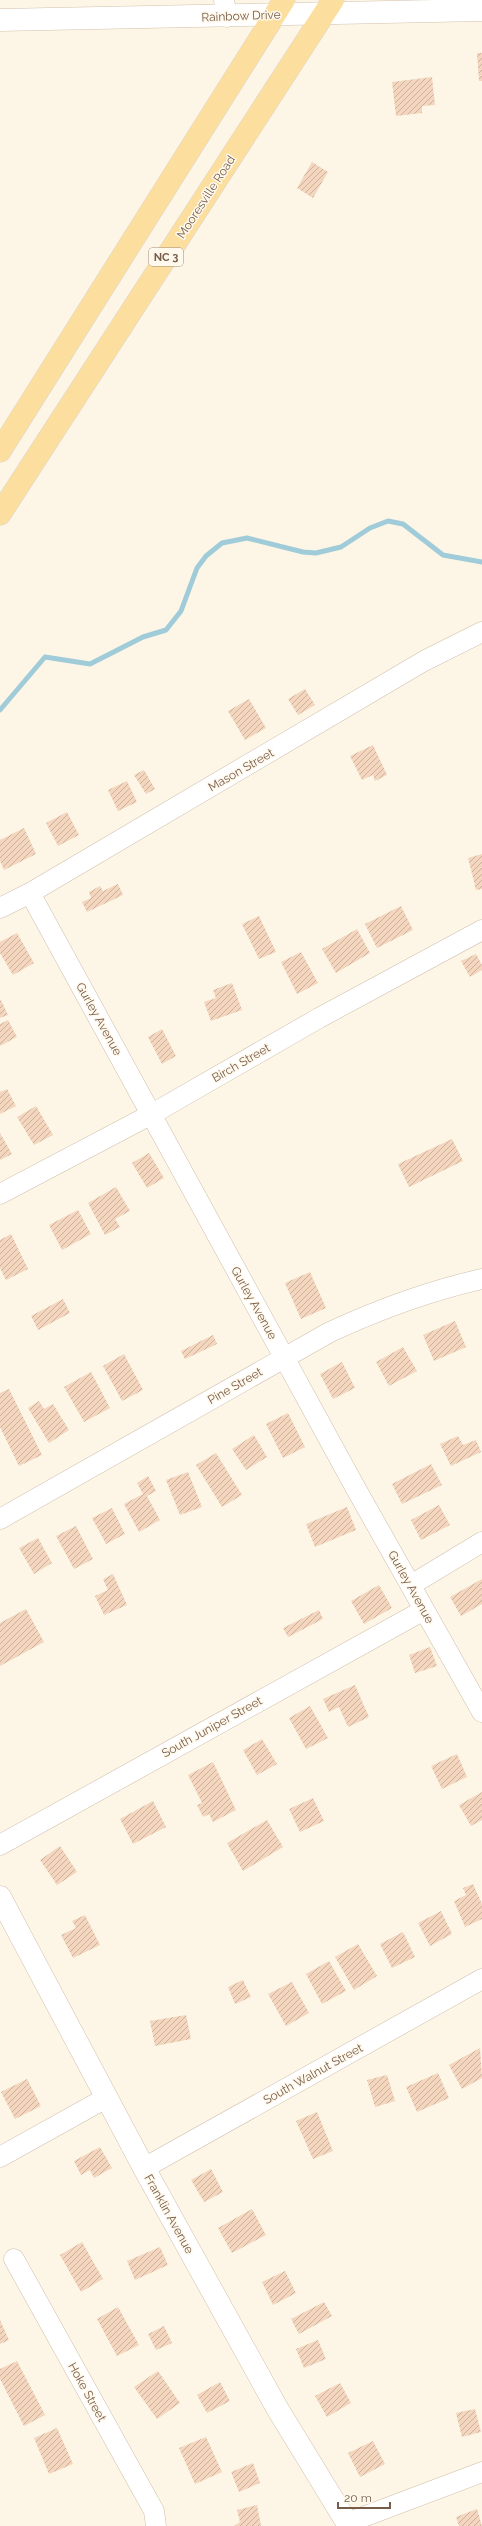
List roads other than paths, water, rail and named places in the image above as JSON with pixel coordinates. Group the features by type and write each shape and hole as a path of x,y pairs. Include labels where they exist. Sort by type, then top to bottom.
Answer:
{"main road":[{"name":"Mooresville Road","path":"0,514 328,7"},
{"name":"NC 3","path":"0,451 279,8"}],"street":[{"name":"Rainbow Drive","path":"0,20 226,8 328,7 482,10"},
{"name":"Mason Street","path":"0,908 30,893 424,662 482,632"},
{"name":"Gurley Avenue","path":"30,893 284,1358 482,1712"},
{"name":"Birch Street","path":"0,1194 152,1114 319,1018 482,930"},
{"name":"Pine Street","path":"0,1519 284,1358 376,1310 438,1289 482,1279"},
{"path":"410,1585 482,1542"},
{"name":"South Juniper Street","path":"0,1845 424,1610"},
{"name":"Franklin Avenue","path":"0,1897 106,2098 277,2408 348,2524"},
{"name":"South Walnut Street","path":"144,2168 482,1979"},
{"path":"0,2157 106,2098"},
{"name":"Hoke Street","path":"14,2259 154,2511 156,2526"},
{"path":"348,2524 482,2472"}],"waterway":[{"path":"0,710 45,657 90,664 143,637 166,630 181,611 197,568 206,556 222,543 247,538 303,552 316,553 341,547 370,528 388,521 403,524 443,555 482,562"}]}
